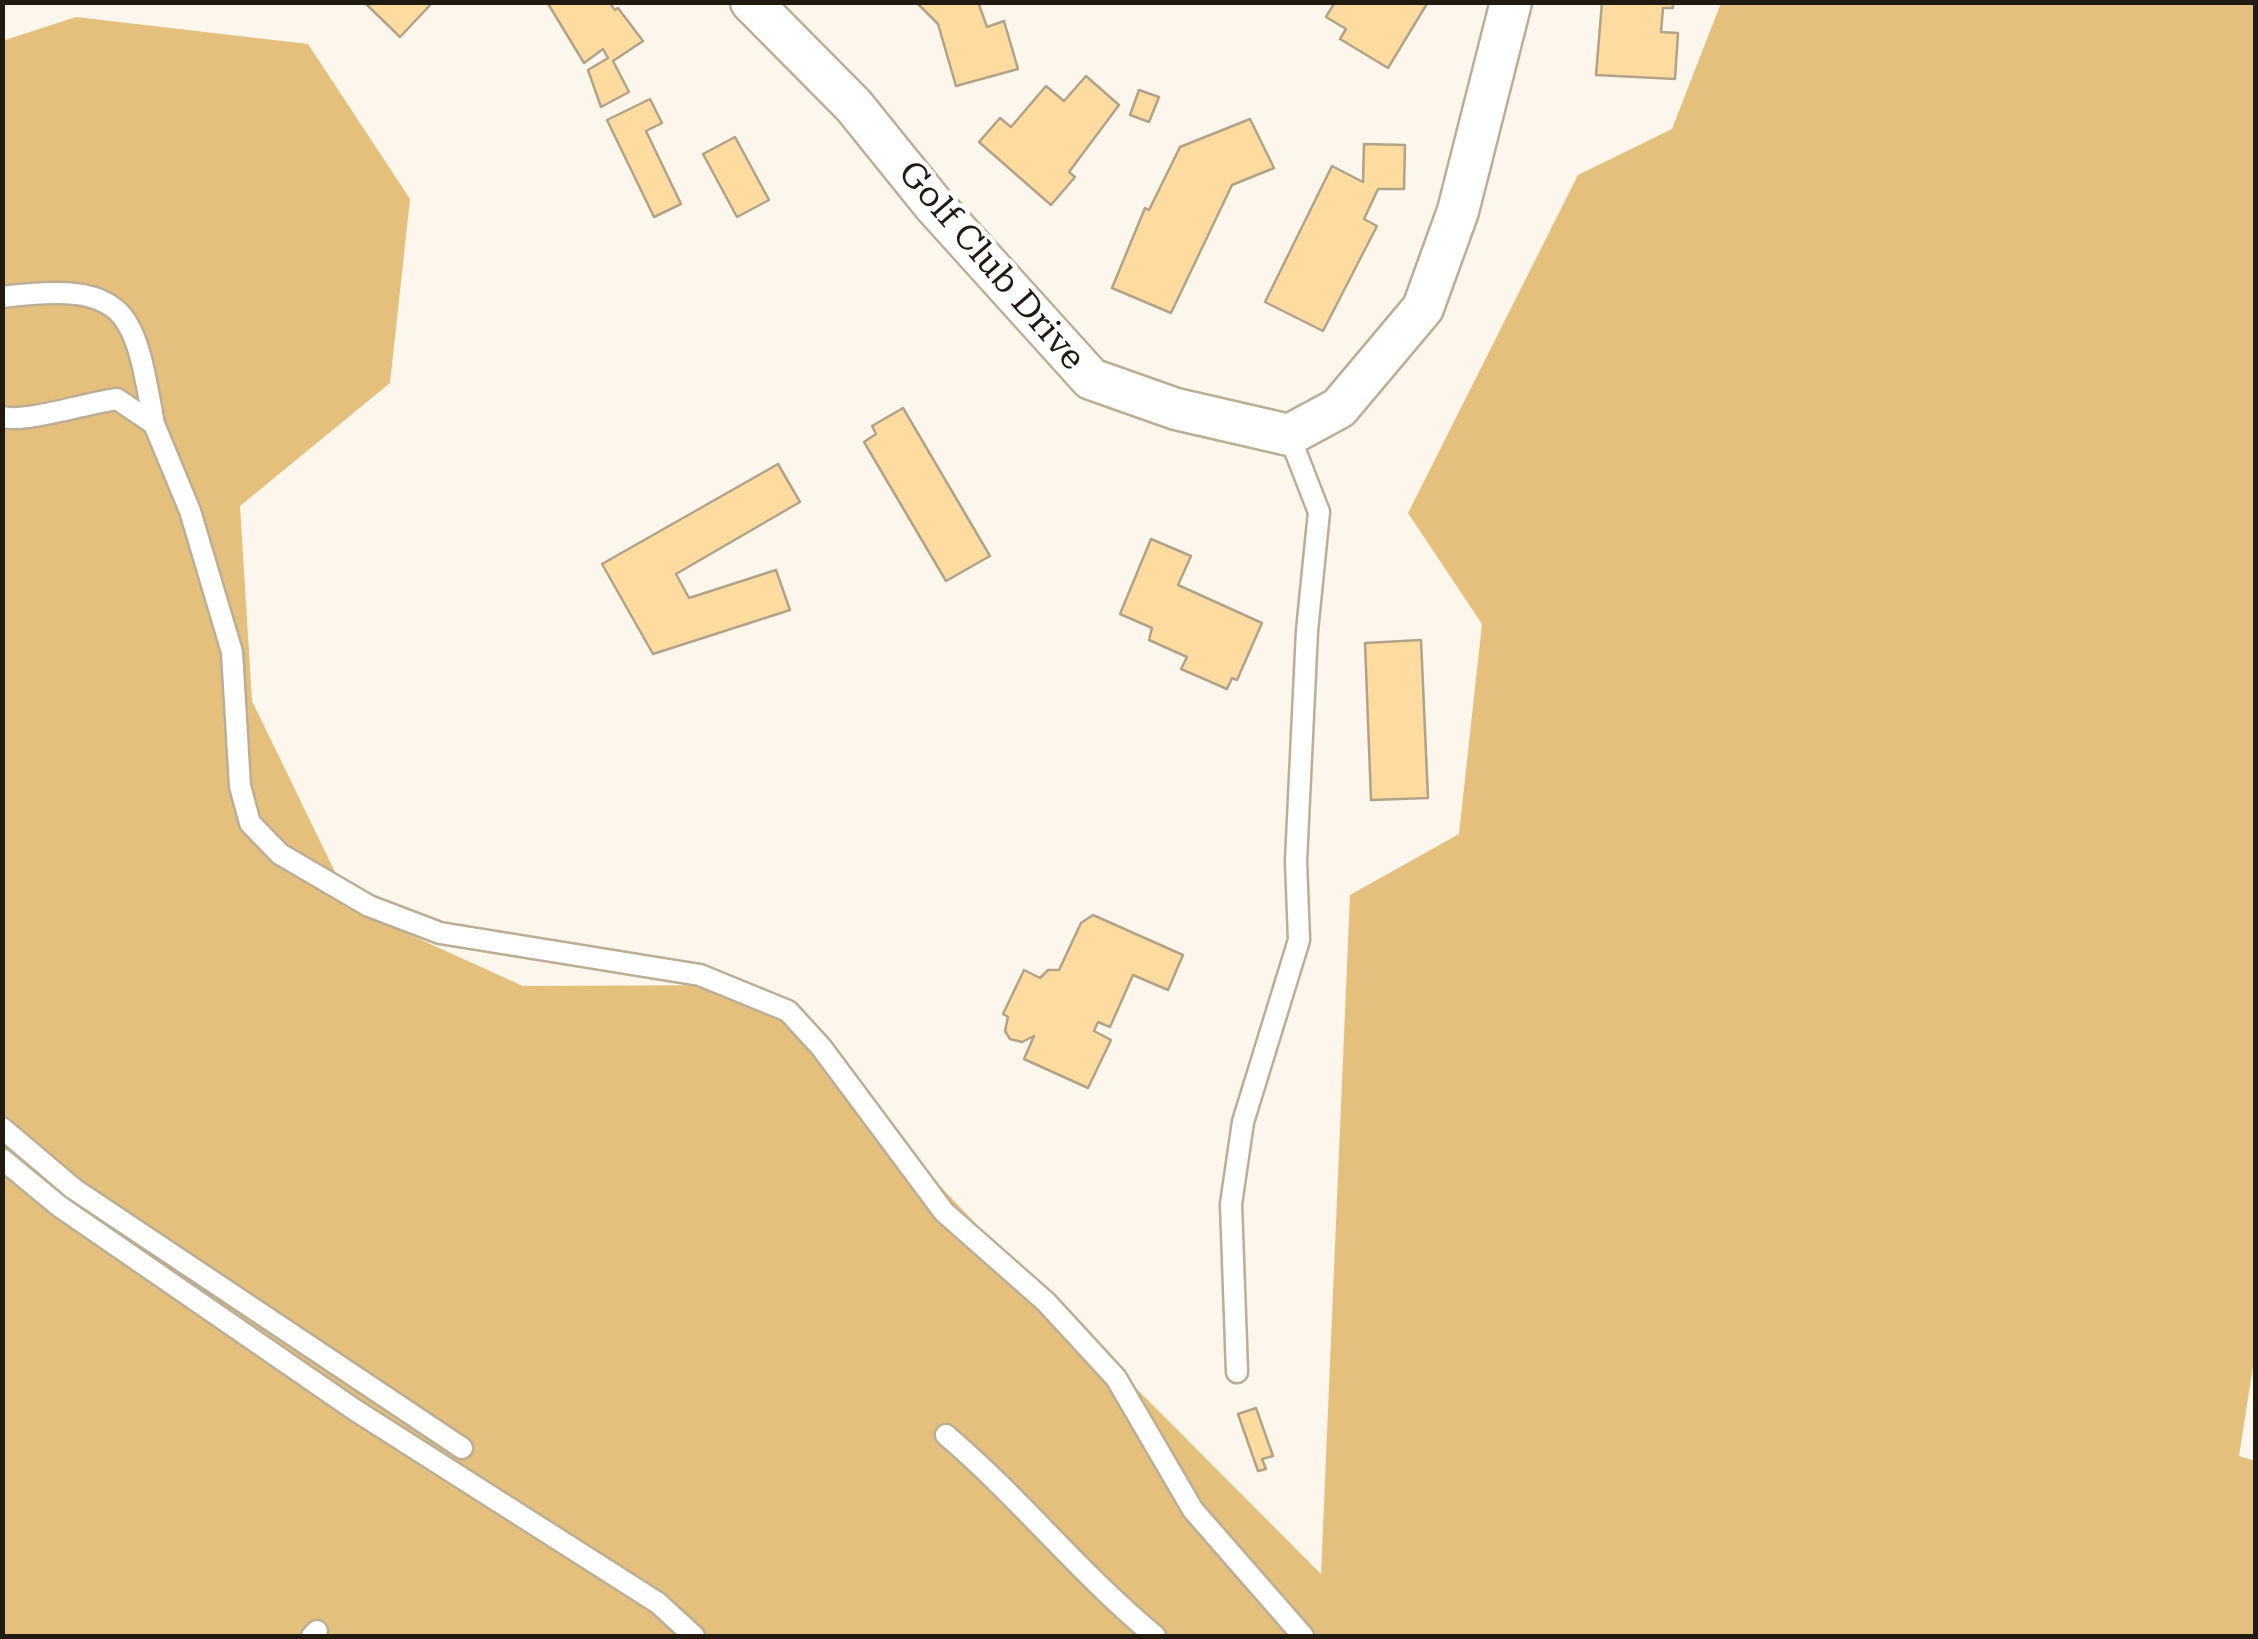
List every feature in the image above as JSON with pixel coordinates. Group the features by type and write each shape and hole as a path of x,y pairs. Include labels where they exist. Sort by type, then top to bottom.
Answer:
{"street":[{"name":"Golf Club Drive","path":"751,2 854,106 933,204 1091,379 1176,409 1289,435"},
{"path":"1289,435 1340,408 1424,308 1458,211 1512,2"}],"lane":[{"path":"2,298 44,292 102,296 125,315 141,347 154,424 190,512 232,652 240,786 250,822 280,854 370,906 440,933 700,975 788,1012 820,1047 944,1212 1046,1302 1116,1378 1194,1510 1303,1636"},
{"path":"2,416 17,421 72,404 117,399 154,424"},
{"path":"1237,1372 1231,1204 1243,1122 1299,940 1296,861 1307,631 1320,512 1289,435"},
{"path":"2,1128 74,1189 462,1448"},
{"path":"2,1159 59,1206 355,1410 658,1603 694,1636"},
{"path":"946,1435 998,1480 1094,1585 1156,1636"}],"shaded area":[{"path":"1721,3 2255,3 2256,1347 2239,1456 2255,1461 2255,1636 3,1636 2,41 76,17 308,44 410,199 390,383 240,506 252,701 353,909 523,986 749,985 1054,1306 1321,1574 1350,895 1459,834 1482,624 1408,513 1578,175 1672,129"}],"building":[{"path":"364,2 433,2 400,37"},
{"path":"547,2 609,2 615,10 618,8 643,41 613,61 629,92 601,107 588,70 608,58 603,49 584,63"},
{"path":"916,2 978,2 987,27 1004,21 1018,69 956,86 938,24"},
{"path":"1335,2 1428,2 1388,68 1340,39 1346,29 1326,17"},
{"path":"1602,2 1673,2 1673,8 1663,8 1661,32 1678,33 1675,79 1596,75"},
{"path":"1086,76 1119,105 1069,172 1075,177 1051,205 979,142 1000,118 1011,127 1046,86 1064,101"},
{"path":"1139,90 1159,97 1149,122 1130,115"},
{"path":"650,99 662,123 646,131 681,204 654,217 607,120"},
{"path":"1250,119 1274,168 1232,185 1171,313 1112,288 1145,208 1149,210 1180,147"},
{"path":"735,137 769,200 737,217 703,154"},
{"path":"1364,144 1405,145 1404,189 1378,189 1364,219 1377,226 1323,331 1265,302 1332,166 1363,182"},
{"path":"903,408 990,556 946,581 864,442 876,434 872,426"},
{"path":"778,464 800,502 676,574 689,598 776,570 790,610 653,654 602,564"},
{"path":"1151,539 1191,556 1178,585 1262,623 1237,680 1232,678 1227,689 1181,669 1187,657 1149,640 1152,628 1120,614"},
{"path":"1421,640 1428,798 1371,800 1365,643"},
{"path":"1093,915 1183,955 1168,990 1133,975 1110,1027 1098,1022 1094,1031 1111,1040 1088,1088 1024,1059 1034,1036 1022,1042 1010,1039 1005,1031 1008,1017 1003,1014 1024,970 1040,978 1048,970 1059,970 1081,923"},
{"path":"1256,1408 1273,1456 1262,1459 1266,1469 1258,1471 1238,1414"}]}
